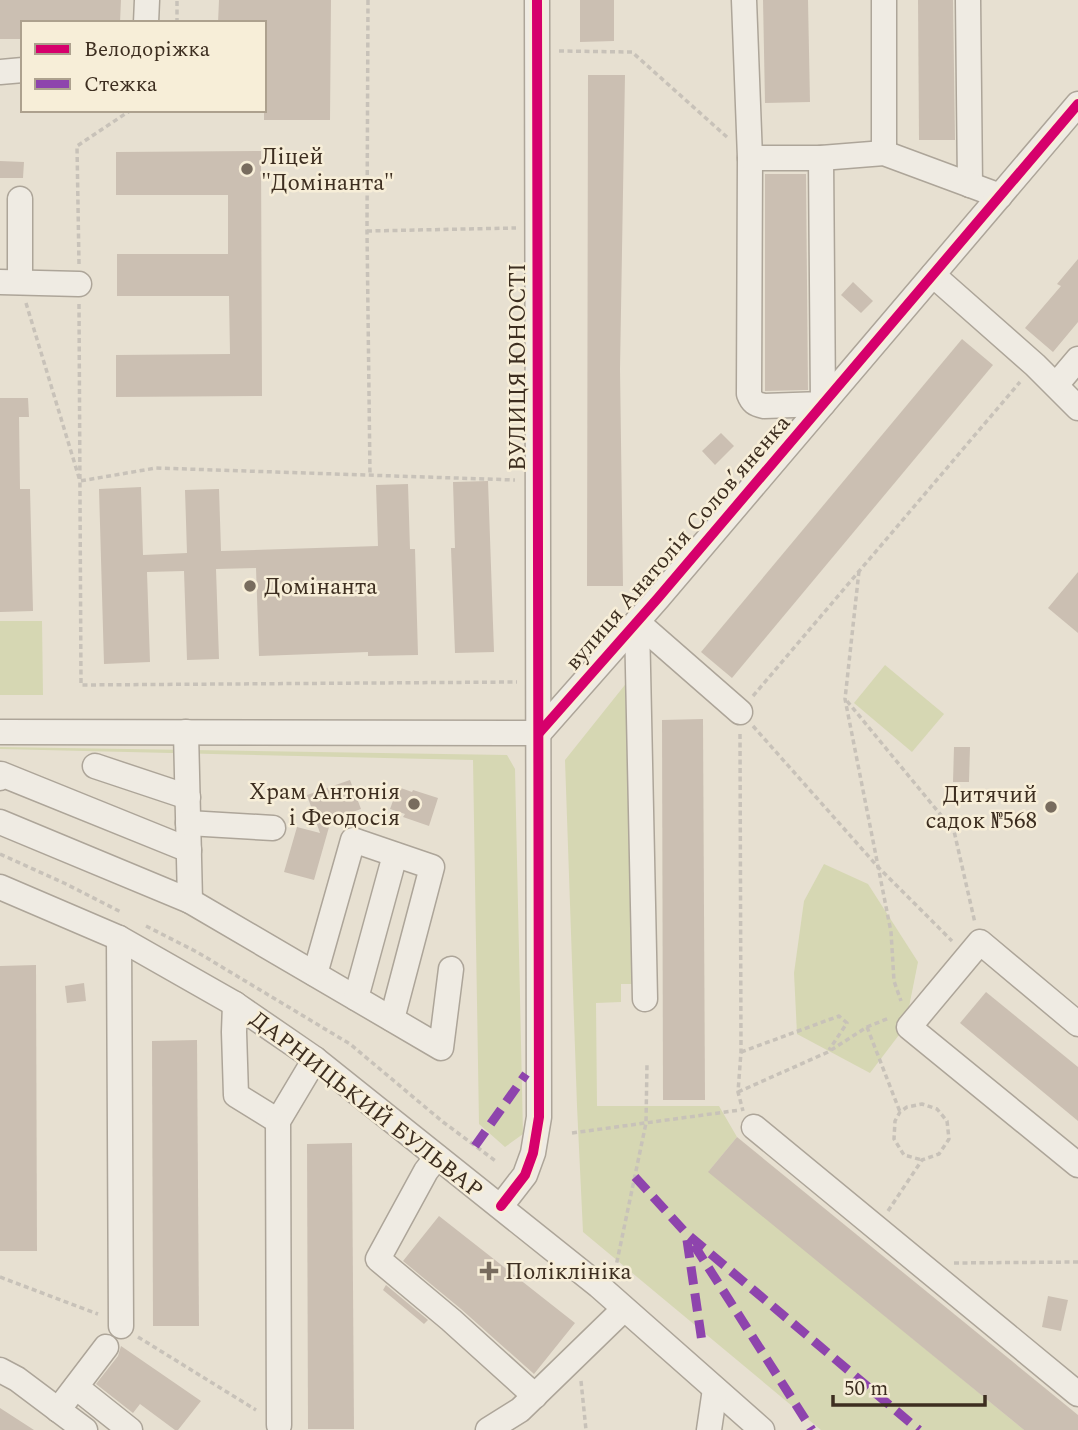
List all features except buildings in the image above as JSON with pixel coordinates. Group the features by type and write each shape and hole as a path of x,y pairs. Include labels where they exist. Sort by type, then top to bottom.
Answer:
{"street":[{"path":"146,21 147,0"},
{"name":"ВУЛИЦЯ ЮНОСТІ","path":"537,0 539,733"},
{"path":"744,0 750,159 749,394 752,400 764,406 823,404 821,158"},
{"path":"884,0 884,153"},
{"path":"968,0 970,185"},
{"path":"0,72 21,70"},
{"name":"вулиця Анатолія Соловʼяненка","path":"539,733 637,622 1078,104"},
{"path":"750,159 821,158 884,153 1000,196"},
{"path":"20,199 10,282 79,284"},
{"path":"933,275 1035,365 1078,408"},
{"path":"1056,385 1078,359"},
{"path":"637,622 740,712"},
{"path":"637,622 645,999"},
{"path":"0,732 539,733 539,1117 533,1153 525,1175 501,1206"},
{"path":"186,732 190,901"},
{"path":"96,766 188,797"},
{"path":"0,778 1,774 189,850"},
{"path":"0,822 190,901 441,1048 451,969"},
{"path":"188,823 273,828"},
{"path":"315,974 353,839 432,867 392,1019"},
{"path":"356,998 395,855"},
{"name":"ДАРНИЦЬКИЙ БУЛЬВАР","path":"0,887 119,938 267,1024 315,1059 599,1286 762,1430"},
{"path":"119,938 121,1326"},
{"path":"1078,1024 974,949 907,1019 1078,1165"},
{"path":"236,1004 236,1095 278,1121"},
{"path":"279,1424 278,1121 315,1059"},
{"path":"748,1118 1078,1394"},
{"path":"438,1157 426,1171 378,1259 451,1320 525,1412"},
{"path":"488,1430 525,1412 624,1309"},
{"path":"58,1410 106,1347"},
{"path":"0,1370 17,1379 85,1430"},
{"path":"76,1387 130,1430"},
{"path":"709,1430 715,1389"}],"path":[{"path":"177,0 177,21"},
{"path":"368,0 370,475"},
{"path":"537,49 632,52 750,159"},
{"path":"128,112 77,146 81,685 517,682"},
{"path":"367,231 516,228"},
{"path":"10,282 80,481"},
{"path":"572,1132 646,1123 748,1118 738,1092 741,1052 740,712 1035,365"},
{"path":"80,481 156,468 538,479"},
{"path":"738,1092 828,1052 867,1027 907,1019 894,981 891,932 845,699 859,571"},
{"path":"845,699 954,831 974,949"},
{"path":"740,712 878,867 974,949"},
{"path":"741,1052 839,1016 847,1023 828,1052"},
{"path":"867,1027 900,1112"},
{"path":"615,1271 646,1123 647,1064"},
{"path":"922,1104 937,1109 947,1121 949,1139 939,1154 922,1160 904,1155 894,1139 895,1121 900,1112 922,1104"},
{"path":"877,1228 922,1160"},
{"path":"919,1263 1078,1262"},
{"path":"0,1277 98,1314 121,1326 279,1424"},
{"path":"579,1354 586,1430"}],"green space":[{"path":"0,621 42,621 43,695 0,695"},
{"path":"885,665 944,714 912,752 854,703"},
{"path":"632,676 637,984 621,984 621,1002 596,1003 597,1106 719,1106 737,1137 709,1171 1024,1430 821,1430 583,1232 565,760"},
{"path":"0,747 507,755 515,769 523,1134 505,1147 479,1124 473,760"},
{"path":"824,864 868,884 918,962 905,1027 870,1073 797,1034 794,973 804,901"}],"marked path":[{"path":"475,1146 526,1074"},
{"path":"635,1177 686,1233 919,1430"},
{"path":"687,1240 702,1342"},
{"path":"694,1245 812,1430"}],"cycle path":[{"path":"501,1206 525,1175 533,1153 539,1117 537,0"},
{"path":"539,733 658,598 1078,104"}],"place":[{"name":"Ліцей \"Домінанта\"","path":"247,169"},
{"name":"Домінанта","path":"250,586"},
{"name":"Храм Антонія і Феодосія","path":"414,804"},
{"name":"Дитячий садок №568","path":"1051,807"},
{"name":"Поліклініка","path":"489,1271"}]}
